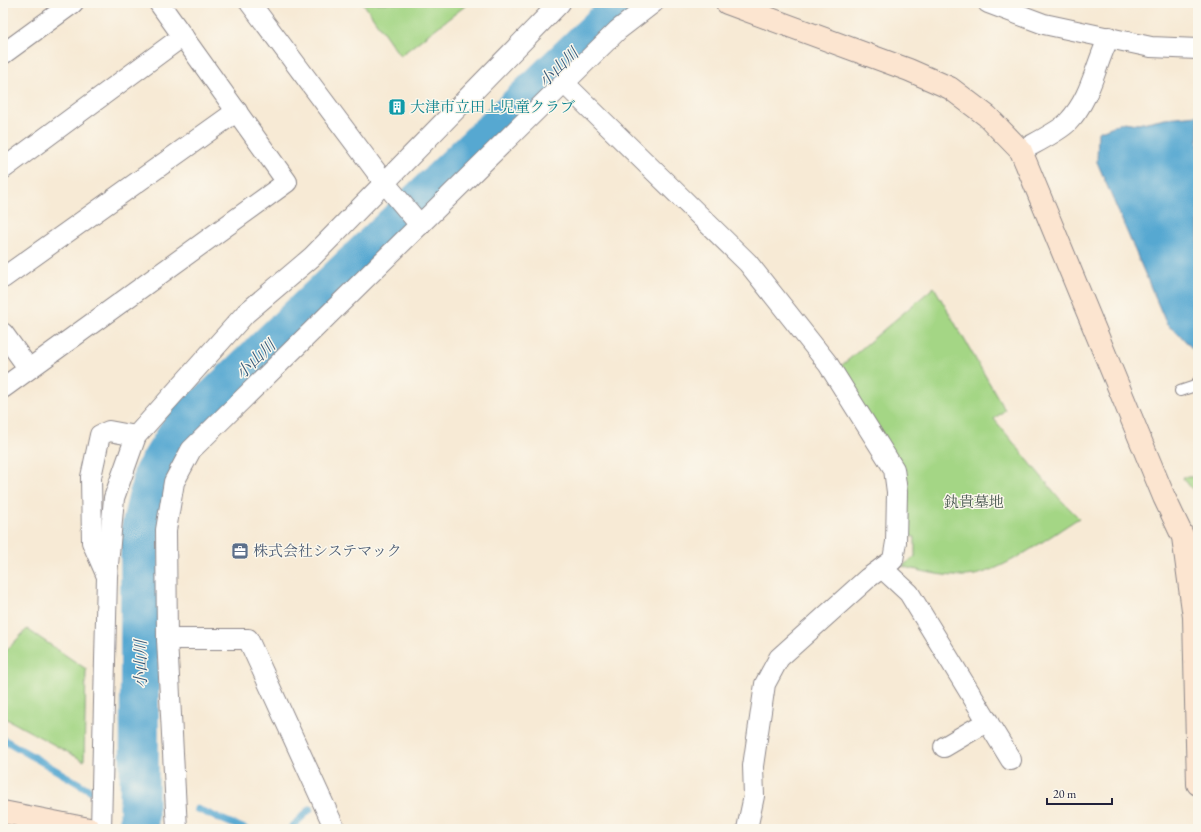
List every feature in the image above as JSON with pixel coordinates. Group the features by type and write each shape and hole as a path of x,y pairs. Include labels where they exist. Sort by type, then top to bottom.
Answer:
{"street":[{"path":"3,54 74,3"},
{"path":"3,388 287,182 159,3"},
{"path":"250,3 384,182 420,224"},
{"path":"101,829 107,576 114,498 136,436 246,313 312,257 560,3"},
{"path":"727,3 909,70 950,88 987,116 1021,151 1164,497 1190,536 1194,617 1198,784"},
{"path":"988,3 1044,24 1151,46 1198,49"},
{"path":"177,829 167,639 166,530 174,482 191,450 643,6"},
{"path":"3,169 183,36"},
{"path":"1021,151 1067,124 1085,100 1101,55 1110,37"},
{"path":"564,83 748,264 832,370 894,469 898,492 896,542 893,560 779,658 765,684 753,766 754,796 746,829"},
{"path":"3,278 237,111"},
{"path":"3,333 30,369"},
{"path":"107,576 92,542 91,477 100,435 109,431 136,436"},
{"path":"882,568 909,593 1011,760"},
{"path":"167,639 248,639 335,829"},
{"path":"944,747 988,721"},
{"path":"3,812 89,829"}],"lane":[{"path":"1180,390 1195,386 1198,381"}],"green space":[{"path":"363,3 469,3 400,56"},
{"name":"釻貴墓地","path":"934,287 1005,410 994,419 1059,498 1079,518 1015,559 1001,566 975,575 957,576 929,573 902,566 915,557 915,537 906,536 901,526 900,473 835,371"},
{"path":"1182,477 1198,477 1198,496"},
{"path":"27,629 86,669 84,761 3,717 3,654"}],"water":[{"path":"1198,115 1198,355 1179,334 1167,325 1097,162 1098,132 1124,122 1138,124 1165,118"}],"waterway":[{"name":"小山川","path":"139,829 140,531 153,474 184,423 215,397 625,3"},
{"path":"3,739 93,792"},
{"path":"197,809 245,829"},
{"path":"290,829 310,809"}],"place":[{"name":"大津市立田上児童クラブ","path":"397,107"},
{"name":"株式会社システマック","path":"240,551"}]}
